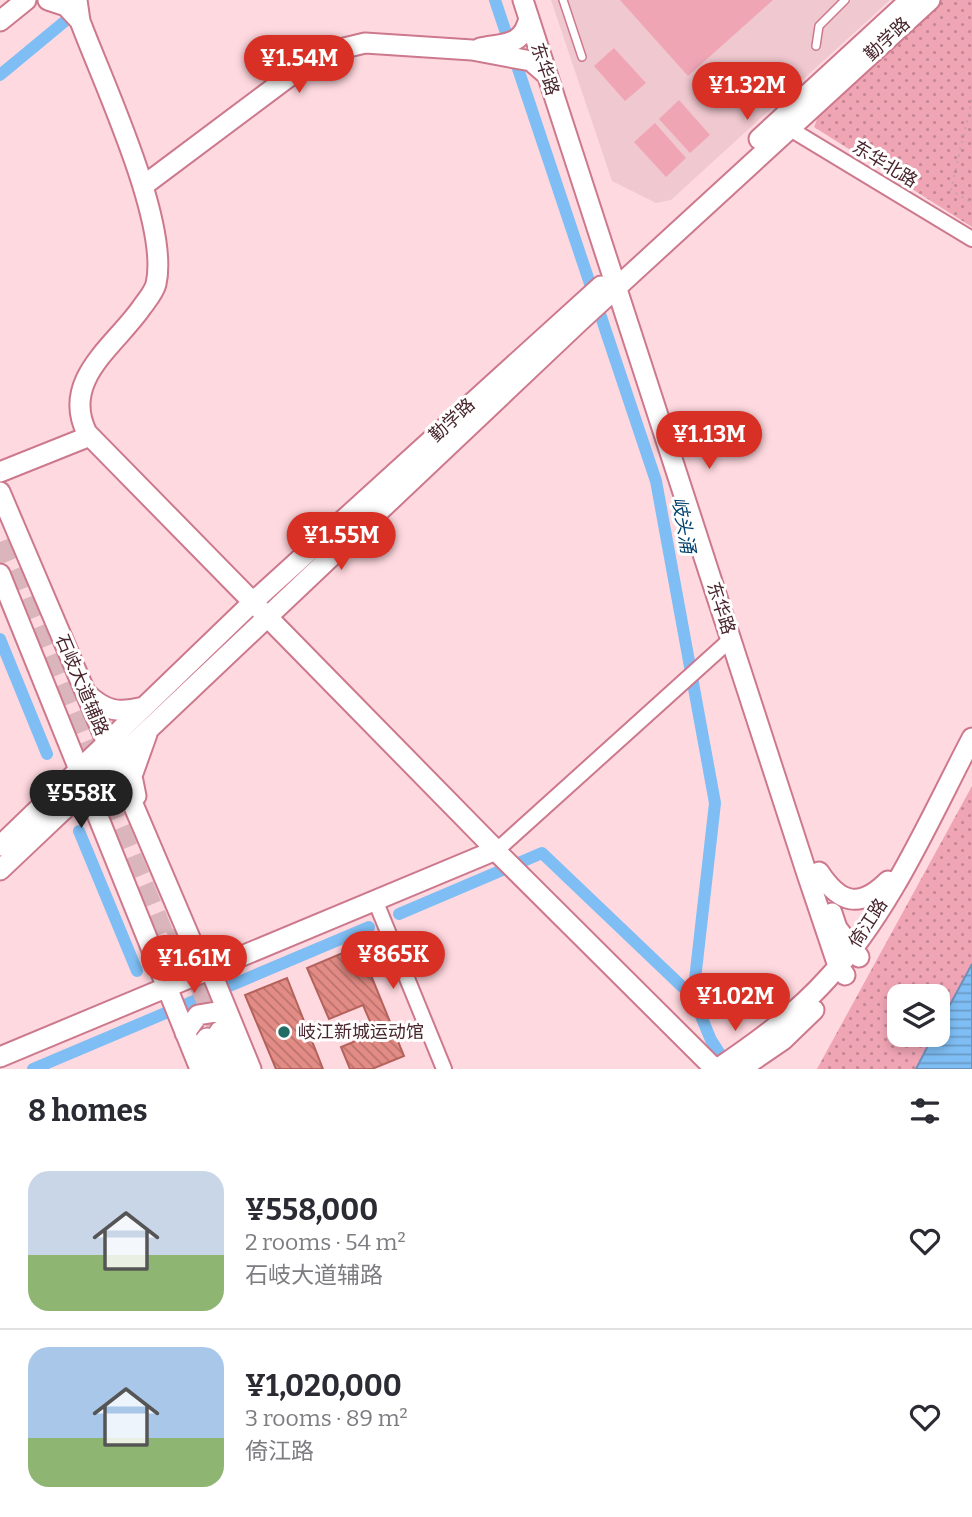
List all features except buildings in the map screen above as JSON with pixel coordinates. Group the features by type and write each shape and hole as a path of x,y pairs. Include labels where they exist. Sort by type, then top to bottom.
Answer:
{"main road":[{"path":"0,21 26,0"},
{"path":"48,0 66,6 79,21"},
{"path":"77,0 79,21 143,186 159,253 156,287 134,318 88,370 80,395 82,423 90,436 261,607 528,885 666,1017 716,1069"},
{"name":"勤学路","path":"0,846 39,808 81,785 145,707 261,607 620,277 784,125 910,0"},
{"name":"勤学路","path":"784,125 930,0"},
{"path":"143,186 290,76 340,49 365,43 472,50 509,46 526,33 529,6"},
{"name":"东华路","path":"529,6 548,79 620,277 731,639 841,970"},
{"name":"东华路","path":"529,6 837,928 856,953"},
{"path":"509,46 531,61 548,79"},
{"path":"0,472 90,436"},
{"name":"石岐大道辅路","path":"0,492 193,945 210,969 218,1029 251,1069"},
{"name":"石岐大道辅路","path":"0,574 81,785 100,824 200,1069"},
{"name":"勤学路","path":"110,752 150,726 261,607"},
{"path":"84,691 99,706 111,711 145,707"},
{"path":"143,828 132,776 150,726"},
{"path":"39,808 59,773 64,735"},
{"name":"倚江路","path":"856,953 972,738"},
{"name":"倚江路","path":"740,1069 779,1034 803,1004 879,931 916,870 972,763"},
{"path":"0,870 81,785"},
{"path":"27,844 68,813 87,812 100,824"},
{"path":"0,1056 496,850"},
{"path":"819,872 830,890 852,900 867,899 906,863"},
{"path":"185,1033 198,1015 216,1012 219,1069"},
{"path":"218,1029 235,1069"},
{"name":"倚江路","path":"716,1069 779,1034"}],"street":[{"name":"东华北路","path":"784,125 972,239"},
{"path":"496,850 731,639"},
{"path":"376,900 444,1069"},
{"path":"0,1056 6,1069"}],"lane":[{"path":"564,0 582,57"},
{"path":"816,46 819,26 845,0"}],"path":[{"path":"972,100 951,190 972,203"}],"shaded area":[{"path":"551,0 890,0 671,200 656,203 612,181"},
{"path":"620,0 773,0 688,76"},
{"path":"941,0 972,0 972,227 814,127 819,114"},
{"path":"614,48 646,83 625,101 594,66"},
{"path":"679,100 710,135 690,153 659,119"},
{"path":"655,123 686,158 666,177 634,142"},
{"path":"972,786 972,964 950,1005 950,984 887,984 887,1047 927,1047 916,1069 817,1069"}],"water":[{"path":"972,964 972,1069 916,1069 927,1047 950,1047 950,1005"}],"waterway":[{"name":"岐头涌","path":"495,0 656,481 715,803 693,997 711,1040 729,1068"},
{"name":"岐头涌","path":"0,75 64,22"},
{"path":"0,639 47,754"},
{"path":"79,831 137,971"},
{"path":"399,914 542,853 693,997"},
{"path":"33,1069 369,927"}],"tunnel":[{"path":"0,542 173,957"},
{"path":"176,928 219,1030"}],"place":[{"name":"岐江新城运动馆","path":"284,1032"}]}
